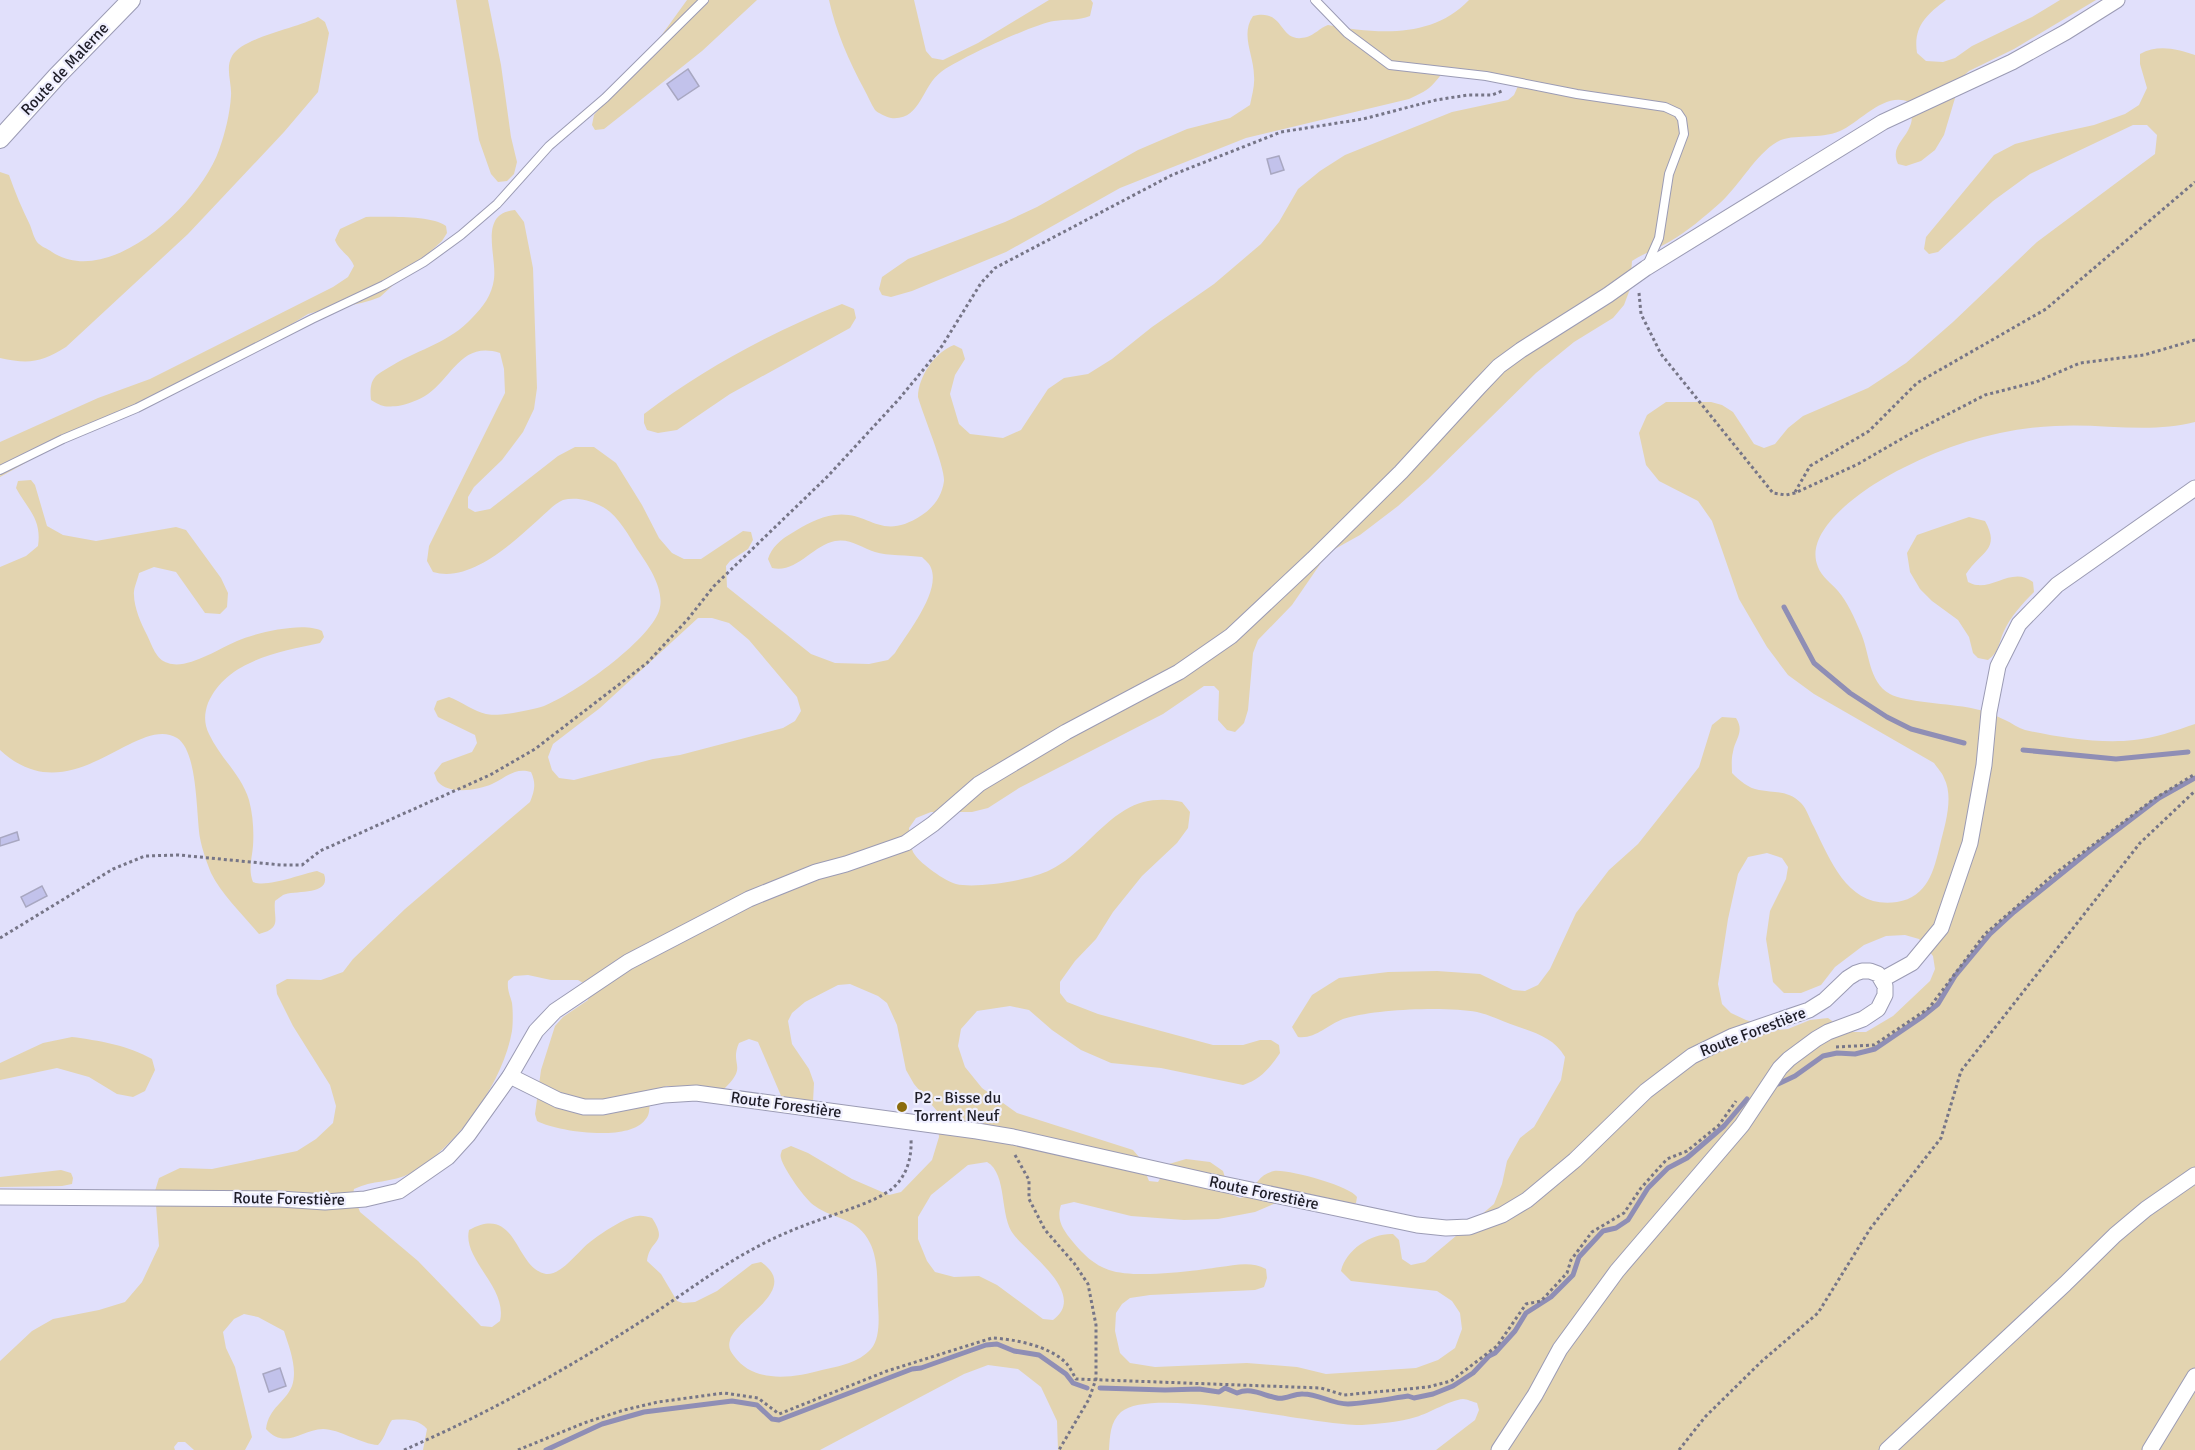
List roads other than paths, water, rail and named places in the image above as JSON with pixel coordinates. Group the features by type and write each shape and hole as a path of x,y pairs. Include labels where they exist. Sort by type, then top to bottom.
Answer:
{"street":[{"name":"Route de Malerne","path":"0,139 131,0"},
{"path":"510,1076 536,1031 555,1011 628,962 749,899 816,872 906,843 933,824 979,784 1066,732 1179,672 1231,636 1314,559 1377,496 1499,366 1646,268 1882,122 2012,62 2117,0"},
{"path":"1883,979 1912,963 1941,928 1970,843 1998,666 2019,624 2057,585 2195,488"},
{"name":"Route Forestière","path":"0,1197 280,1199 325,1202 365,1199 399,1191 448,1157 468,1135 510,1076 558,1100 585,1107 603,1107 664,1095 696,1093 1004,1135 1417,1225 1446,1228 1469,1227 1502,1215 1527,1200 1575,1160 1646,1091 1692,1056 1733,1036 1809,1010 1825,1000 1856,973 1870,971 1883,979 1885,995 1878,1009 1863,1019 1828,1032 1780,1068 1742,1125 1617,1271 1569,1335 1535,1395 1498,1450"},
{"path":"1887,1450 2066,1284 2115,1235 2146,1209 2195,1175"},
{"path":"2150,1450 2195,1376"}],"lane":[{"path":"0,470 63,439 138,408 384,285 424,262 461,235 496,204 549,146 605,98 704,0"},
{"path":"1315,0 1347,33 1390,65 1511,81 1577,94 1665,107 1678,113 1684,127 1684,134 1669,174 1659,238 1646,268"}],"waterway":[{"path":"1784,607 1814,663 1850,693 1887,717 1911,729 1964,743"},
{"path":"2023,750 2116,759 2188,752"},
{"path":"1778,1084 1795,1076 1823,1056 1837,1053 1855,1054 1875,1049 1922,1017 1938,1004 1955,976 1990,934 2014,912 2159,798 2195,778"},
{"path":"1100,1388 1199,1389 1219,1392 1225,1388 1237,1393 1252,1391 1280,1398 1309,1394 1348,1404 1408,1396 1414,1398 1453,1386 1473,1373 1489,1356 1495,1353 1515,1331 1526,1313 1551,1297 1573,1275 1579,1257 1603,1231 1616,1228 1628,1220 1648,1188 1668,1168 1687,1158 1724,1126 1747,1099"},
{"path":"546,1450 602,1424 644,1412 732,1401 757,1405 772,1419 779,1420 912,1369 921,1368 986,1345 997,1344 1014,1351 1039,1355 1066,1374 1073,1383 1087,1388"}],"place":[{"name":"P2 - Bisse du Torrent Neuf","path":"902,1107"}]}
